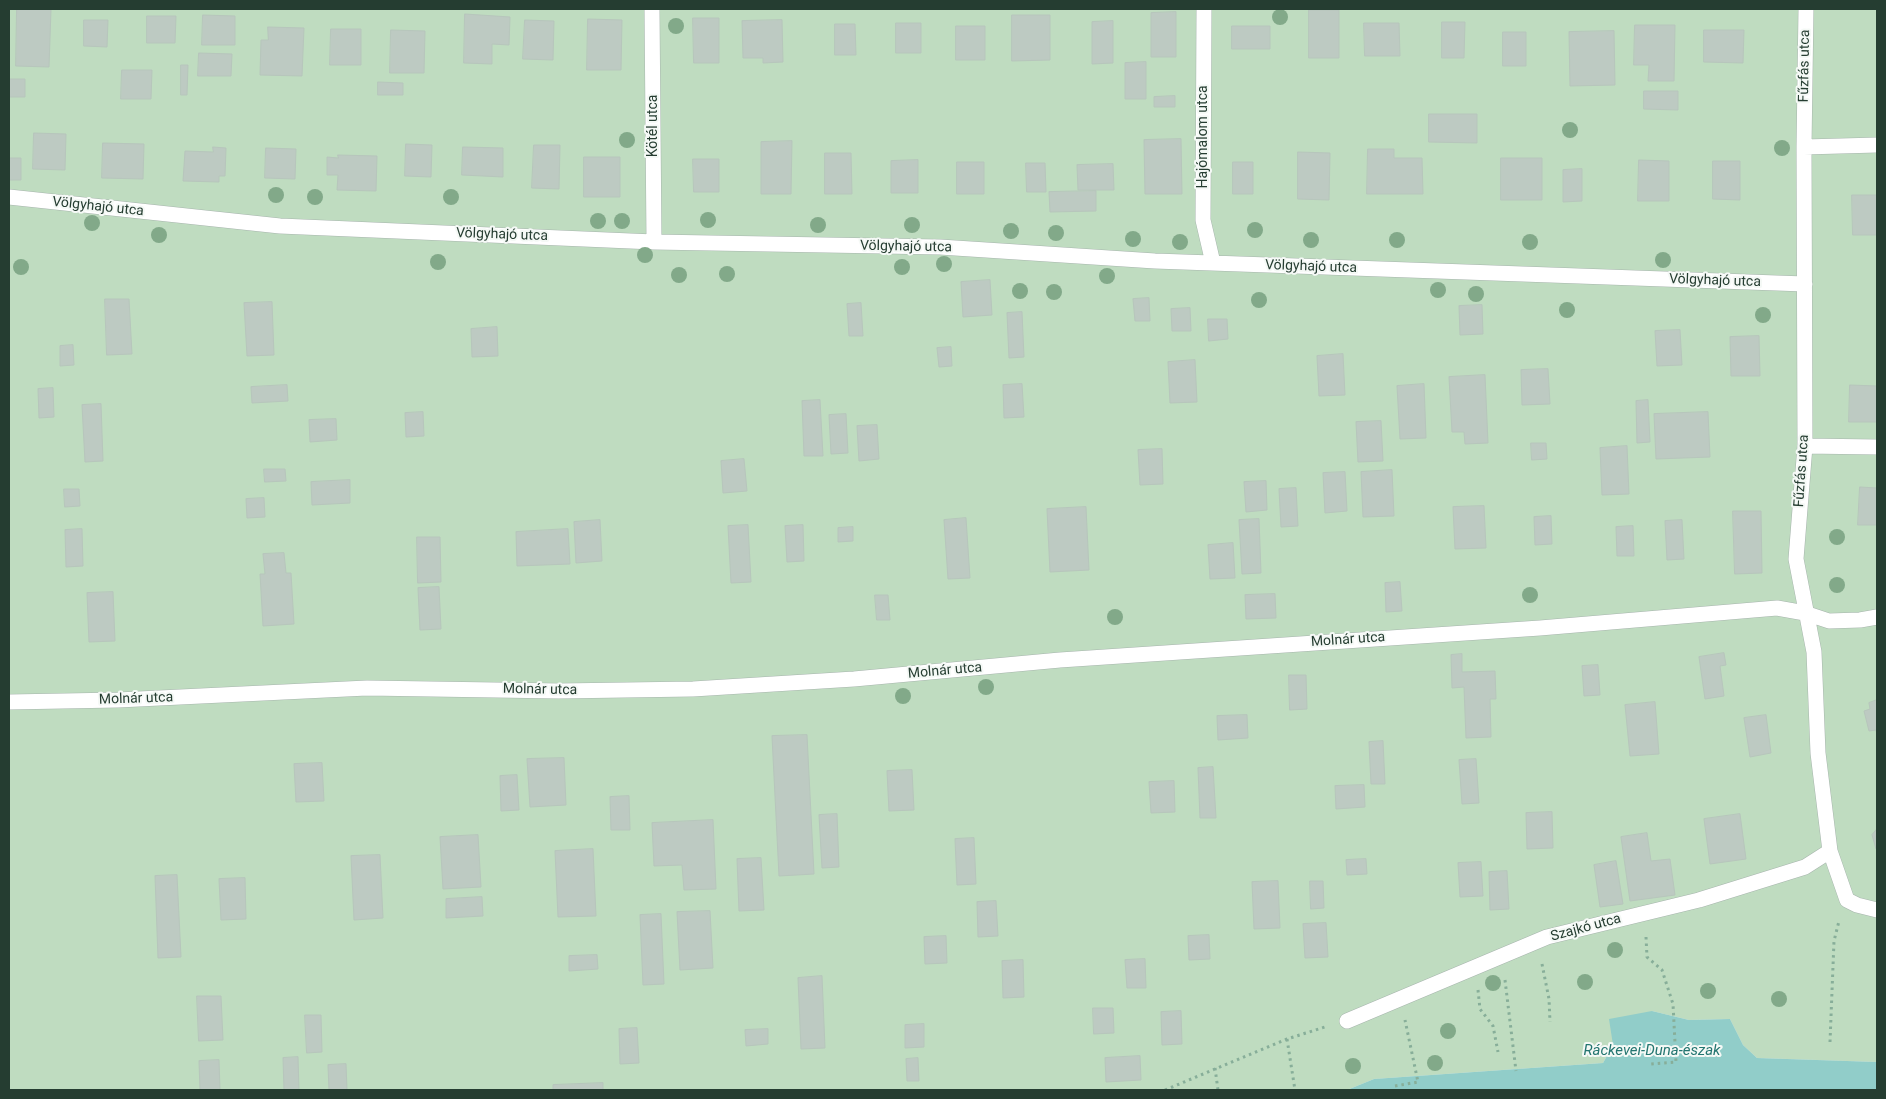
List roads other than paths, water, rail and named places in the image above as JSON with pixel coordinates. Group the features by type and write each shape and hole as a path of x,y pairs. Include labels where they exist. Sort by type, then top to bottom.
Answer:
{"street":[{"name":"Kötél utca","path":"652,9 654,242"},
{"name":"Hajómalom utca","path":"1204,9 1202,220 1213,263"},
{"name":"Fűzfás utca","path":"1806,9 1804,147 1805,446 1796,559 1814,652 1818,753 1830,851 1847,900 1875,910"},
{"path":"1804,147 1877,145"},
{"name":"Völgyhajó utca","path":"9,197 280,226 654,242 940,247 1155,261 1805,284"},
{"path":"1805,446 1877,447"},
{"name":"Molnár utca","path":"9,702 118,700 367,688 559,691 694,689 854,679 1060,660 1540,628 1777,608 1806,613 1829,621 1860,620 1877,617"},
{"name":"Szajkó utca","path":"1347,1021 1547,937 1699,900 1805,867 1830,851"}],"water":[{"name":"Ráckevei-Duna-észak","path":"1652,1011 1689,1020 1730,1019 1743,1045 1757,1058 1877,1062 1877,1090 1347,1090 1374,1079 1603,1063 1613,1045 1609,1019"}]}
